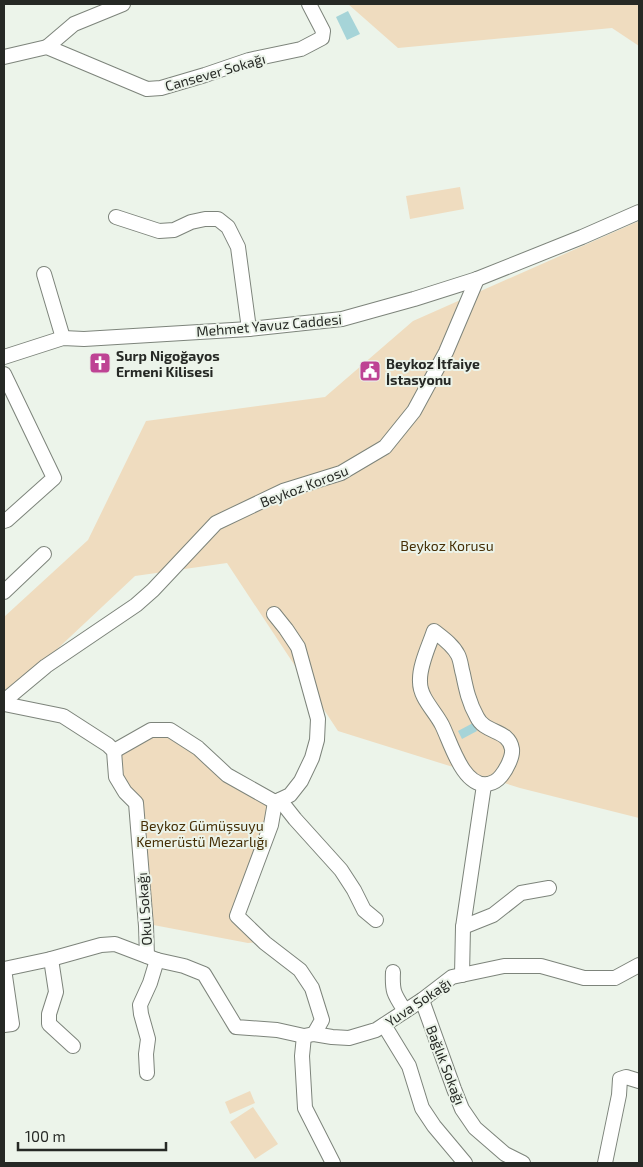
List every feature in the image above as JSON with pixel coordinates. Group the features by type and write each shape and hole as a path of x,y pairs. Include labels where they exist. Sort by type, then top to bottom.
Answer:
{"street":[{"path":"4,57 47,47 74,24 123,4"},
{"name":"Cansever Sokağı","path":"47,47 147,89 161,88 249,60 301,49 322,38 323,31 309,4"},
{"name":"Mehmet Yavuz Caddesi","path":"4,357 63,338 84,340 342,320 477,279 639,212"},
{"path":"116,218 159,231 174,230 191,222 205,219 218,219 228,227 238,247 249,328"},
{"path":"44,274 63,338"},
{"name":"Beykoz Korosu","path":"4,702 46,666 142,600 216,524 283,491 341,473 385,447 414,411 446,352 477,279"},
{"path":"4,374 54,478 4,521"},
{"path":"4,592 44,554"},
{"path":"274,614 298,647 318,719 317,740 302,781 290,795 278,801 272,825 237,916 265,943 300,970 312,988 322,1020 309,1035 302,1056 305,1108 333,1163"},
{"path":"434,631 448,641 458,655 469,700 479,721 485,728 502,734 507,738 512,749 510,759 500,777 494,783 484,785 475,782 456,758 442,724 421,690 420,680 424,659 434,631"},
{"path":"4,702 63,716 108,745 114,752 151,730 170,730 198,748 227,775 278,801 341,870 364,910 376,920"},
{"name":"Okul Sokağı","path":"114,752 116,777 125,792 136,802 146,926 152,958 150,983 140,1005 148,1039 146,1054 147,1073"},
{"path":"462,975 463,927 484,785"},
{"path":"463,927 493,915 521,893 550,888"},
{"path":"4,1025 12,1024 4,969 101,944 115,944 152,958"},
{"path":"51,958 56,992 49,1014 49,1024 73,1046"},
{"name":"Yuva Sokağı","path":"152,958 184,966 204,974 236,1027 349,1038 376,1030 422,1000 452,977 504,966 541,966 584,978 614,978 639,965"},
{"path":"393,972 392,987 405,1011"},
{"name":"Bağlık Sokağı","path":"422,1000 462,1108 476,1128 505,1154 523,1163"},
{"path":"384,1025 408,1066 422,1108 434,1126 465,1163"},
{"path":"605,1163 619,1095 620,1080 626,1077 639,1081"}],"green space":[{"path":"348,4 639,4 639,46 612,28 398,48"},
{"path":"460,187 464,209 410,219 406,196"},
{"name":"Beykoz Korusu","path":"639,221 639,818 520,788 338,731 227,563 135,576 4,699 4,617 88,540 146,421 325,397 413,321"},
{"name":"Beykoz Gümüşsuyu Kemerüstü Mezarlığı","path":"151,731 170,731 272,803 236,916 259,942 248,943 148,924 137,801 127,791 116,752"},
{"path":"250,1091 255,1103 230,1114 225,1102"},
{"path":"253,1107 278,1144 255,1159 230,1122"}],"water":[{"path":"348,11 360,34 347,40 336,17"},
{"path":"473,723 477,731 462,739 458,731"}],"place":[{"name":"Surp Nigoğayos Ermeni Kilisesi","path":"100,363"},
{"name":"Beykoz İtfaiye İstasyonu","path":"370,371"}]}
